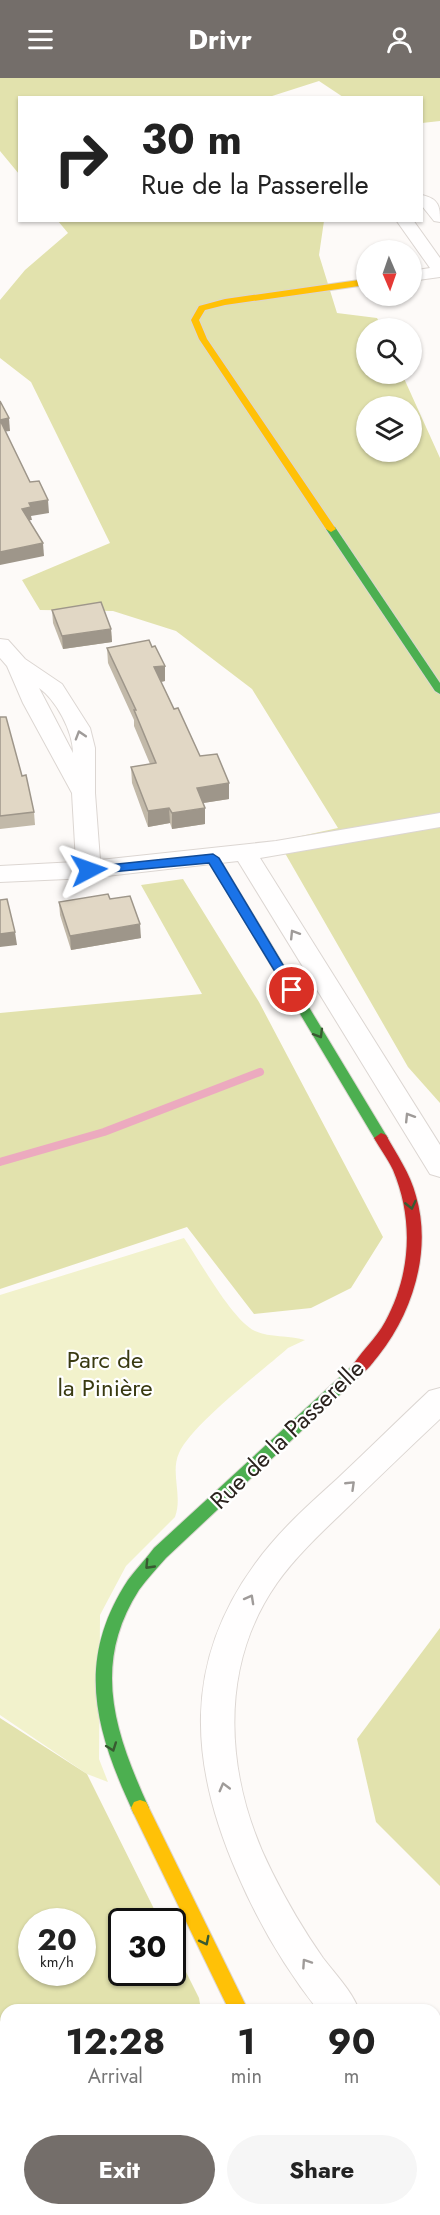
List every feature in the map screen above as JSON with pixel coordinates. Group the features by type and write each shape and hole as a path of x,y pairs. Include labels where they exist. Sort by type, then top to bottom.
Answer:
{"street":[{"path":"423,201 432,206 440,217"},
{"path":"405,222 440,271 422,274"},
{"path":"356,283 225,302 201,308 195,320 203,339 440,691"},
{"path":"0,645 17,664 34,703 82,792 89,870"},
{"path":"0,874 89,870 213,858 339,841 440,820"},
{"path":"245,854 440,1167"},
{"name":"Rue de la Passerelle","path":"213,858 396,1162 412,1205 416,1238 407,1292 400,1311 383,1340 348,1378 140,1574 119,1608 106,1649 102,1692 109,1738 130,1789 236,2004"},
{"path":"336,2004 306,1964 276,1916 252,1866 231,1812 224,1786 217,1740 221,1681 240,1619 271,1566 309,1525 440,1400"}],"green space":[{"path":"0,78 440,78 440,121 423,123 423,96 342,96 319,81 272,96 18,96 18,173 0,151"},
{"path":"59,222 324,222 319,255 337,313 377,318 356,318 356,384 407,384 412,396 356,396 356,462 422,462 422,418 440,458 440,1103 408,1067 278,841 338,828 252,689 176,631 113,611 40,610 22,580 110,543 31,382 0,358 0,300 25,270 68,233"},
{"path":"183,879 259,1002 383,1237 351,1288 311,1308 254,1314 187,1227 0,1289 0,1013 202,994 141,885"},
{"name":"Parc de la Pinière","path":"184,1238 217,1289 246,1325 261,1333 305,1340 288,1348 245,1384 212,1413 186,1441 177,1461 178,1501 175,1517 126,1566 100,1615 99,1759 108,1782 87,1774 0,1715 0,1295"},
{"path":"440,1628 440,1886 376,1822 357,1739"},
{"path":"0,1718 87,1774 154,1908 108,1908 108,1986 186,1986 186,1972 200,2004 0,2004"}],"building":[{"path":"0,401 9,418 0,420"},
{"path":"0,420 30,482 39,481 48,500 29,503 31,507 22,509 43,543 0,552"},
{"path":"101,602 111,629 62,636 52,610"},
{"path":"149,640 152,647 155,646 165,666 154,667 174,709 178,708 200,756 217,754 229,783 197,788 205,808 172,813 169,808 148,811 131,767 156,763 134,710 136,710 107,648"},
{"path":"0,717 6,717 22,776 26,775 34,812 0,816"},
{"path":"108,894 110,899 130,896 140,924 70,936 59,902"},
{"path":"7,899 15,932 0,934 0,900"}],"waterway":[{"path":"0,1162 104,1132 260,1072"}],"traffic: fast":[{"path":"331,529 440,691"},
{"path":"213,858 381,1138"},
{"path":"140,1808 112,1740 105,1708 103,1676 107,1645 117,1614 135,1584 160,1553 357,1370"}],"traffic: slow":[{"path":"331,529 203,339 195,320 202,308 225,302 356,283"},
{"path":"140,1808 236,2004"}],"traffic: jam":[{"path":"357,1370 375,1349 402,1302 415,1250 415,1223 410,1197 398,1166 381,1138"}],"route":[{"path":"89,870 213,858 292,990"}]}
